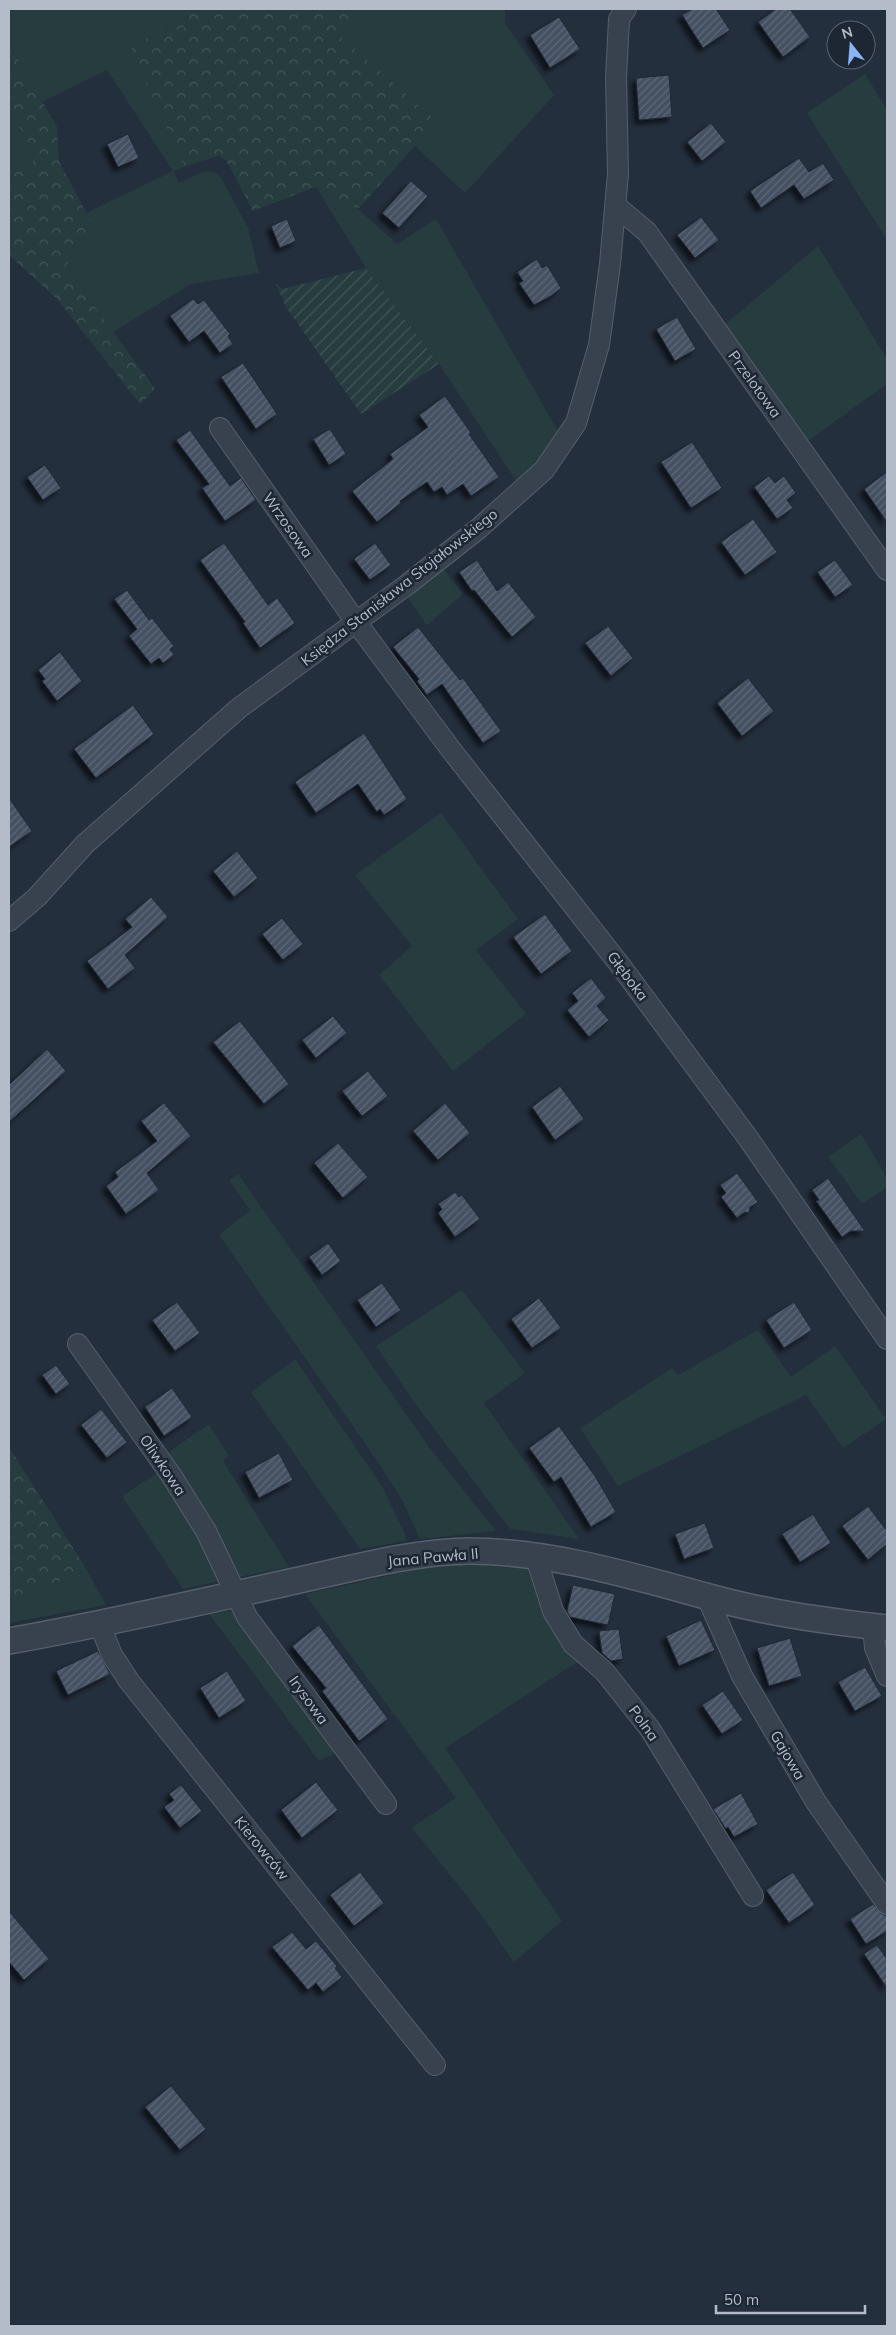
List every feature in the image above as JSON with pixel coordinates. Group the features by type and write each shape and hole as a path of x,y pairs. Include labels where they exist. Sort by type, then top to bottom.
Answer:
{"street":[{"name":"Księdza Stanisława Stojałowskiego","path":"9,921 37,897 84,844 239,708 408,584 492,517 544,470 576,423 599,345 616,206 618,174 616,78 619,12"},
{"name":"Przelotowa","path":"616,206 646,232 887,570"},
{"name":"Wrzosowa","path":"220,428 356,622"},
{"name":"Głęboka","path":"356,622 638,989 748,1138 887,1339"},
{"name":"Oliwkowa","path":"78,1344 171,1474 206,1532 236,1594"},
{"name":"Jana Pawła II","path":"9,1641 100,1625 389,1560 466,1551 535,1554 661,1582 707,1597 817,1619 880,1627"},
{"name":"Polna","path":"535,1554 553,1611 573,1644 604,1671 650,1729 753,1896"},
{"name":"Irysowa","path":"236,1594 247,1616 386,1804"},
{"name":"Gajowa","path":"707,1597 742,1676 816,1802 887,1904"},
{"name":"Kierowców","path":"100,1625 112,1655 129,1681 436,2065"},
{"path":"880,1627 875,1648 887,1676"}],"green space":[{"path":"9,9 190,9 132,49 184,167 174,171 179,183 205,172 216,173 221,177 248,228 259,273 191,284 113,332 78,284 67,265 92,224 86,213 173,171 107,70 42,102 9,44"},
{"path":"190,9 367,9 335,32 432,117 415,146 358,209 316,187 253,211 226,160 218,156 184,167 131,49"},
{"path":"367,9 505,9 505,23 554,95 465,193 415,146 432,117 334,32"},
{"path":"9,44 57,127 59,161 92,224 67,265 78,284 155,389 140,404 57,299 9,255 9,172 31,172 34,153 9,109"},
{"path":"865,74 887,110 887,240 807,113"},
{"path":"9,109 34,153 31,172 9,172"},
{"path":"316,187 358,209 397,244 436,219 561,436 544,461 517,482 439,364 366,268"},
{"path":"818,246 887,359 887,384 805,443 723,326"},
{"path":"366,268 439,364 361,414 286,307 276,284 283,289"},
{"path":"444,569 463,594 427,625 407,597"},
{"path":"441,813 518,919 476,950 526,1014 453,1071 379,975 412,946 355,875"},
{"path":"861,1134 887,1178 887,1187 862,1204 828,1157"},
{"path":"238,1174 429,1447 496,1531 420,1539 402,1500 378,1462 219,1235 250,1210 229,1180"},
{"path":"462,1290 525,1373 484,1403 579,1539 510,1529 416,1405 376,1346"},
{"path":"758,1330 791,1377 835,1346 886,1419 843,1448 806,1395 618,1486 580,1428 672,1368 678,1375"},
{"path":"295,1359 382,1486 405,1534 406,1541 360,1549 251,1392"},
{"path":"209,1424 229,1456 223,1461 289,1567 234,1578 163,1456"},
{"path":"9,1447 87,1570 10,1600 9,1598"},
{"path":"160,1471 224,1580 183,1589 122,1496"},
{"path":"446,1563 533,1563 579,1661 445,1748 562,1921 514,1962 468,1897 412,1828 456,1798 305,1594"},
{"path":"87,1570 106,1605 9,1623 9,1598 10,1600"},
{"path":"231,1611 239,1614 340,1751 319,1761 209,1614"}],"building":[{"path":"692,9 716,9 730,30 703,48 682,15"},
{"path":"776,9 790,9 810,37 783,57 758,22"},
{"path":"559,17 580,49 550,68 530,35"},
{"path":"669,75 672,117 639,120 636,78"},
{"path":"711,123 726,142 702,161 687,142"},
{"path":"128,134 139,158 118,167 107,144"},
{"path":"799,158 809,172 823,163 834,180 804,199 794,185 761,208 750,191"},
{"path":"411,181 428,196 399,228 382,213"},
{"path":"701,217 719,240 695,258 677,235"},
{"path":"287,219 296,241 280,248 271,226"},
{"path":"537,259 542,268 547,265 561,288 534,305 519,283 523,281 517,272"},
{"path":"193,299 198,304 204,300 230,334 228,336 233,344 220,353 204,331 189,342 170,316"},
{"path":"677,317 696,349 675,361 656,329"},
{"path":"243,363 277,414 256,429 221,377"},
{"path":"445,396 499,477 471,496 463,484 447,495 442,487 434,492 427,482 400,501 401,503 377,522 352,491 393,459 390,454 428,427 419,415"},
{"path":"330,429 346,454 329,465 313,439"},
{"path":"190,430 230,486 241,478 256,500 225,521 202,488 209,484 176,440"},
{"path":"692,442 722,488 691,508 661,462"},
{"path":"45,465 61,488 43,500 27,477"},
{"path":"887,472 887,522 864,489"},
{"path":"769,476 775,483 784,476 796,493 787,500 793,508 777,519 754,487"},
{"path":"753,519 777,552 745,575 721,542"},
{"path":"224,543 268,605 277,598 295,623 260,648 243,623 245,622 200,560"},
{"path":"375,543 391,565 370,580 354,559"},
{"path":"477,560 497,591 508,582 536,617 512,637 474,590 472,591 459,572"},
{"path":"835,560 853,585 835,597 817,572"},
{"path":"127,590 149,620 152,618 174,646 170,649 174,655 163,663 159,658 151,664 129,636 137,629 114,599"},
{"path":"608,626 633,658 611,676 585,643"},
{"path":"418,627 460,680 463,678 501,731 483,743 442,684 427,695 417,681 419,679 393,647"},
{"path":"60,652 82,681 57,701 42,681 45,679 38,670"},
{"path":"748,678 774,711 742,736 717,703"},
{"path":"133,705 154,734 96,778 74,749"},
{"path":"364,733 407,799 384,815 380,809 377,812 358,784 316,813 295,782"},
{"path":"9,798 32,831 9,847"},
{"path":"237,851 258,878 234,897 213,871"},
{"path":"151,897 168,917 125,955 135,968 108,989 87,961 132,927 125,919"},
{"path":"545,914 572,951 541,974 513,937"},
{"path":"282,918 303,944 283,960 262,934"},
{"path":"591,978 606,998 597,1006 609,1020 589,1037 567,1010 578,1001 572,993"},
{"path":"333,1016 347,1033 316,1058 302,1040"},
{"path":"240,1021 289,1084 264,1104 213,1042"},
{"path":"47,1049 66,1071 9,1122 9,1085"},
{"path":"368,1071 388,1096 362,1116 342,1091"},
{"path":"560,1086 584,1119 555,1140 532,1107"},
{"path":"164,1103 191,1136 147,1173 159,1190 126,1214 106,1186 118,1177 115,1172 157,1141 141,1121"},
{"path":"445,1103 470,1133 438,1160 413,1131"},
{"path":"338,1143 368,1177 343,1198 314,1163"},
{"path":"737,1173 758,1202 750,1207 749,1213 745,1212 737,1218 721,1197 726,1193 720,1185"},
{"path":"828,1178 865,1231 851,1231 842,1237 816,1201 819,1200 812,1190"},
{"path":"455,1192 459,1197 462,1195 480,1219 455,1237 438,1213 442,1209 438,1204"},
{"path":"328,1243 341,1261 322,1275 309,1257"},
{"path":"382,1283 401,1310 376,1327 357,1300"},
{"path":"539,1298 561,1328 532,1348 511,1319"},
{"path":"177,1302 200,1333 175,1351 152,1320"},
{"path":"794,1302 812,1330 784,1348 766,1320"},
{"path":"56,1365 70,1384 56,1394 42,1375"},
{"path":"172,1388 192,1417 164,1436 145,1407"},
{"path":"101,1409 127,1442 107,1458 81,1425"},
{"path":"559,1426 595,1476 616,1512 591,1527 561,1477 554,1482 529,1448"},
{"path":"279,1453 293,1480 259,1498 245,1472"},
{"path":"868,1506 887,1531 887,1544 868,1560 842,1526"},
{"path":"813,1514 831,1543 800,1562 782,1534"},
{"path":"705,1523 714,1548 684,1559 675,1534"},
{"path":"573,1585 615,1594 608,1625 570,1617 567,1611"},
{"path":"701,1620 715,1650 679,1666 666,1636"},
{"path":"319,1625 388,1719 359,1741 322,1691 326,1688 292,1646"},
{"path":"619,1629 623,1659 611,1661 602,1653 599,1631"},
{"path":"790,1638 802,1676 769,1686 757,1648"},
{"path":"98,1651 110,1674 68,1695 56,1671"},
{"path":"865,1667 882,1696 855,1711 838,1682"},
{"path":"227,1671 246,1701 219,1718 200,1688"},
{"path":"723,1691 743,1720 722,1734 702,1705"},
{"path":"316,1782 338,1810 302,1838 281,1810"},
{"path":"181,1785 202,1811 180,1828 164,1807 174,1800 169,1794"},
{"path":"741,1793 758,1824 734,1837 728,1827 726,1829 713,1809"},
{"path":"360,1872 384,1903 354,1926 330,1895"},
{"path":"793,1872 815,1905 789,1923 766,1890"},
{"path":"873,1904 882,1914 887,1916 887,1931 866,1944 850,1919"},
{"path":"9,1911 49,1959 24,1980 9,1962"},
{"path":"292,1932 306,1949 316,1941 337,1966 335,1968 342,1977 323,1992 316,1983 308,1990 272,1947"},
{"path":"877,1945 887,1959 887,1988 864,1954"},
{"path":"171,2086 206,2129 180,2150 145,2107"}]}
